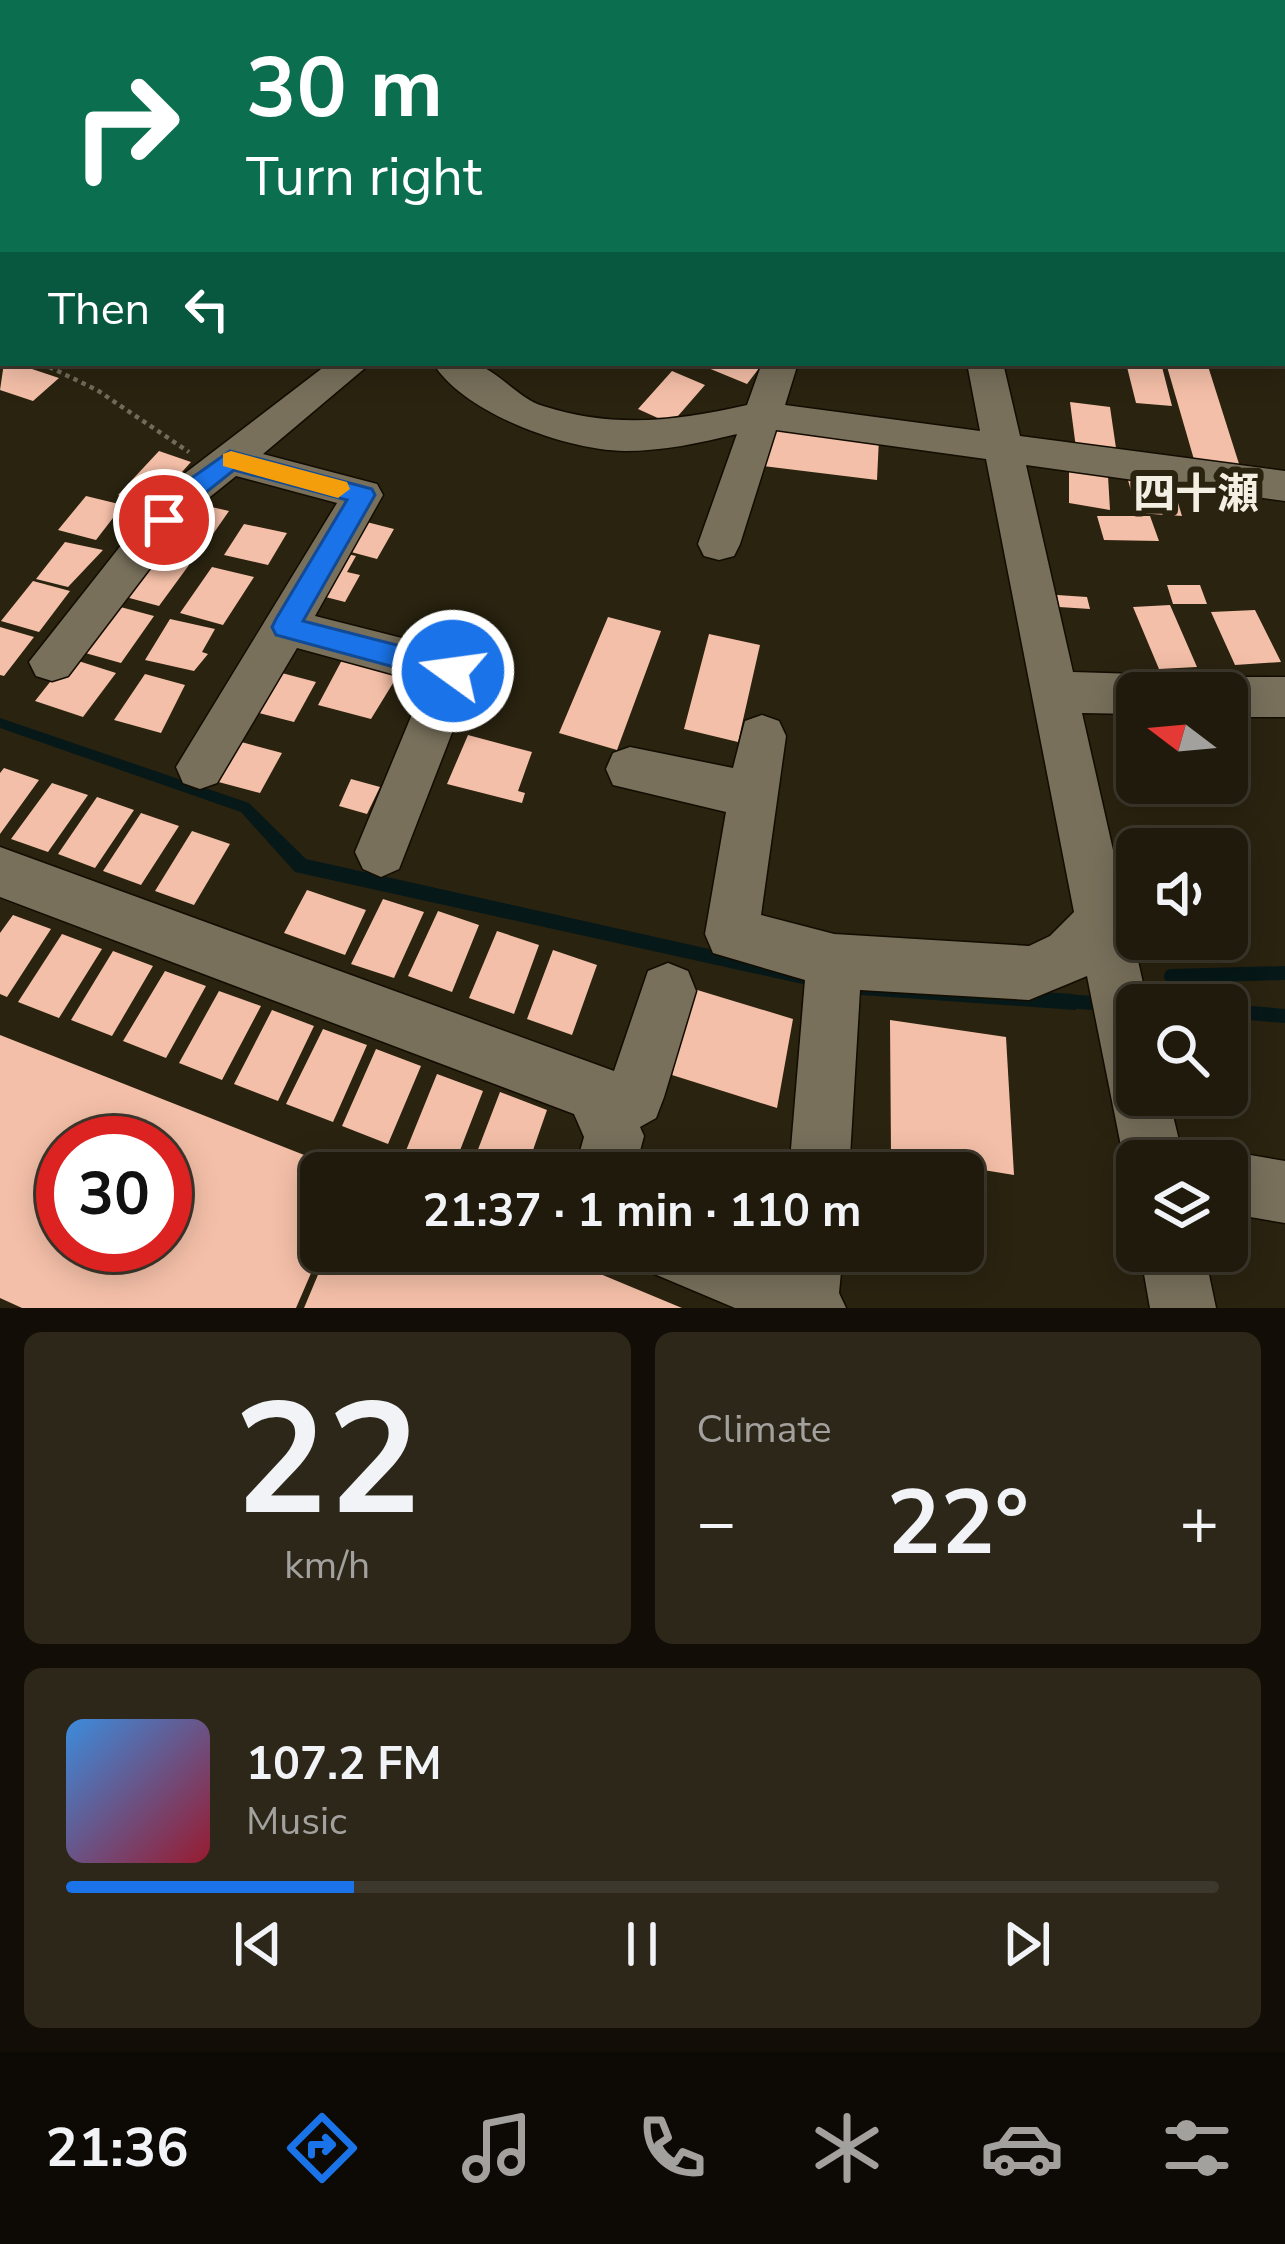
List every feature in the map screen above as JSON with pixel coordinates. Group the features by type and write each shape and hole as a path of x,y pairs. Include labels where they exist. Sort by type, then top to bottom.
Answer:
{"street":[{"path":"52,662 181,498 348,366"},
{"path":"455,366 499,401 531,417 620,436 674,435 762,415 1006,452 1285,486"},
{"path":"719,544 779,366"},
{"path":"987,366 1116,990"},
{"path":"200,767 363,495 224,465"},
{"path":"286,627 453,671 381,852"},
{"path":"1055,692 1116,693"},
{"path":"1248,697 1285,697"},
{"path":"762,736 732,934 832,976 1029,973 1050,969 1079,950 1101,922"},
{"path":"630,769 755,795"},
{"path":"0,872 594,1092 614,1136 610,1152"},
{"path":"821,1152 832,976"},
{"path":"605,1114 635,1097 668,991"},
{"path":"1248,1186 1285,1192"},
{"path":"751,1272 810,1288"},
{"path":"1176,1272 1184,1308"}],"path":[{"path":"47,366 224,465"}],"shaded area":[{"path":"0,718 249,803 306,859 848,980 1073,994 1076,1010 848,994 295,872 241,812 0,728"}],"building":[{"path":"4,366 23,366 59,378 33,401 0,390"},
{"path":"703,366 761,366 747,384"},
{"path":"1127,366 1162,366 1172,406 1136,403"},
{"path":"1167,366 1208,366 1240,467 1195,463"},
{"path":"672,371 705,385 671,424 638,409"},
{"path":"1070,402 1110,407 1117,455 1076,448"},
{"path":"768,425 879,438 877,480 763,466"},
{"path":"159,451 191,462 151,506 118,495"},
{"path":"1069,469 1108,476 1110,510 1069,503"},
{"path":"1128,480 1172,483 1182,516 1137,513"},
{"path":"86,496 123,505 96,540 58,530"},
{"path":"190,502 229,511 204,547 164,537"},
{"path":"1097,516 1150,516 1159,541 1104,540"},
{"path":"347,517 394,529 377,559 329,546"},
{"path":"244,524 287,533 268,565 224,555"},
{"path":"65,542 103,550 68,587 36,579"},
{"path":"327,549 356,556 347,572 360,575 345,602 302,591"},
{"path":"153,555 189,565 159,606 122,596"},
{"path":"212,567 254,577 223,625 180,613"},
{"path":"33,581 70,591 39,632 1,621"},
{"path":"1167,585 1200,585 1207,604 1173,604"},
{"path":"1057,595 1087,597 1090,609 1059,607"},
{"path":"113,605 154,616 121,663 78,651"},
{"path":"1170,605 1197,667 1159,669 1133,607"},
{"path":"1255,610 1281,662 1235,665 1211,612"},
{"path":"608,617 661,631 617,750 559,733"},
{"path":"170,619 215,629 202,652 208,654 194,671 145,660"},
{"path":"0,627 34,637 4,676 0,675"},
{"path":"709,634 760,645 738,742 684,729"},
{"path":"69,658 116,673 83,717 35,701"},
{"path":"342,660 398,675 371,719 318,705"},
{"path":"278,672 316,682 294,722 255,712"},
{"path":"145,674 185,685 161,733 114,720"},
{"path":"468,735 532,752 518,791 525,793 522,803 447,784"},
{"path":"234,740 282,753 260,793 211,780"},
{"path":"4,768 39,780 0,834 0,773"},
{"path":"351,779 380,787 367,814 339,806"},
{"path":"52,783 88,795 48,852 11,839"},
{"path":"97,797 134,810 95,868 58,854"},
{"path":"141,813 179,826 141,885 103,871"},
{"path":"192,831 230,844 194,905 155,891"},
{"path":"307,890 366,910 345,955 284,933"},
{"path":"383,899 424,912 394,978 351,964"},
{"path":"438,911 479,925 452,992 408,976"},
{"path":"13,915 51,929 7,997 0,994 0,933"},
{"path":"497,931 539,945 514,1014 469,998"},
{"path":"62,934 102,949 59,1018 18,1002"},
{"path":"553,950 597,965 572,1035 527,1019"},
{"path":"113,951 153,966 112,1036 71,1020"},
{"path":"165,971 206,986 166,1058 123,1041"},
{"path":"694,989 793,1019 777,1108 672,1075"},
{"path":"219,991 261,1006 222,1080 179,1063"},
{"path":"272,1010 314,1026 278,1101 234,1084"},
{"path":"890,1020 1006,1037 1014,1175 984,1170 984,1152 891,1152"},
{"path":"323,1029 367,1045 333,1122 286,1104"},
{"path":"0,1035 300,1153 300,1272 312,1272 296,1308 22,1308 0,1298"},
{"path":"376,1049 421,1066 388,1144 342,1126"},
{"path":"437,1074 483,1091 459,1152 405,1152"},
{"path":"500,1092 547,1110 532,1152 477,1152"},
{"path":"319,1272 595,1272 682,1308 304,1308"}],"waterway":[{"path":"1171,976 1285,973"},
{"path":"1065,1001 1094,1003"},
{"path":"1248,1013 1285,1016"}],"slow traffic":[{"path":"231,460 338,489"}],"district":[{"name":"四十瀬","path":"1196,493"}],"route":[{"path":"164,520 181,498 230,460 363,495 286,627 453,671"}]}
